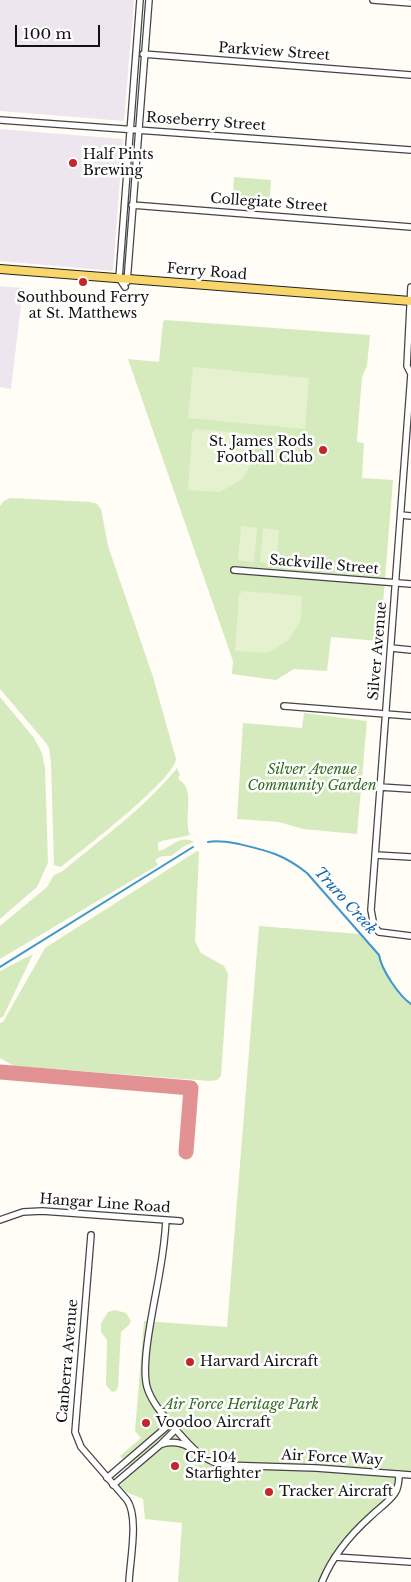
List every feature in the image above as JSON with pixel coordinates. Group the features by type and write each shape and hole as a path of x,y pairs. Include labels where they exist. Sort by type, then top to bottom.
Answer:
{"main road":[{"name":"Ferry Road","path":"0,269 410,301"}],"street":[{"path":"119,278 140,0"},
{"path":"128,278 149,0"},
{"path":"373,0 411,3"},
{"name":"Parkview Street","path":"136,54 411,75"},
{"name":"Roseberry Street","path":"0,120 411,150"},
{"name":"Collegiate Street","path":"125,205 411,227"},
{"name":"Silver Avenue","path":"411,286 407,366 411,374 409,446 401,515 371,910 372,921 376,930 384,934 411,936"},
{"path":"401,515 411,516"},
{"name":"Sackville Street","path":"234,570 411,584"},
{"path":"391,648 411,650"},
{"path":"284,706 411,716"},
{"path":"380,787 411,789"},
{"path":"374,855 411,858"},
{"name":"Hangar Line Road","path":"0,1220 23,1212 42,1210 180,1221"},
{"name":"Air Force Way","path":"166,1220 161,1268 148,1342 146,1375 152,1398 192,1448 209,1461 222,1465 316,1468 411,1475"},
{"name":"Canberra Avenue","path":"91,1235 75,1432 78,1443 127,1500 133,1514 129,1582"},
{"path":"107,1478 171,1423"},
{"path":"113,1484 176,1430"},
{"path":"160,1445 169,1442 179,1443 192,1448"},
{"path":"322,1582 335,1556 356,1530 394,1494 398,1486 400,1474"},
{"path":"335,1556 411,1562"}],"shaded area":[{"path":"0,0 134,0 124,121 0,111"},
{"path":"0,129 123,139 113,271 0,261"},
{"path":"0,286 23,288 11,389 0,387"}],"green space":[{"path":"234,177 271,180 269,207 232,205"},
{"path":"165,320 370,335 367,366 362,377 357,439 357,442 364,443 362,478 393,480 380,641 331,637 327,671 294,669 276,680 232,674 233,661 128,359 159,362 163,322"},
{"path":"193,367 309,378 305,429 188,418"},
{"path":"196,429 255,434 254,459 242,479 220,492 188,490 192,433"},
{"path":"10,498 90,502 97,504 101,509 108,546 153,677 176,759 160,783 106,831 61,867 54,865 49,748 0,689 0,506"},
{"path":"241,526 257,528 254,562 238,560"},
{"path":"263,528 279,530 276,564 260,562"},
{"path":"243,591 302,596 301,620 289,640 267,653 235,651 239,595"},
{"path":"0,697 34,738 42,753 45,768 48,863 37,887 0,919"},
{"name":"Silver Avenue Community Garden","path":"304,713 367,721 357,834 303,829 279,822 237,819 243,723 302,728"},
{"path":"177,768 180,775 178,778 188,793 188,829 190,835 162,841 158,843 158,848 159,851 185,839 194,842 171,856 162,856 155,860 158,865 0,959 0,926 47,887 54,875 63,871 137,809 165,783"},
{"path":"197,851 199,852 195,941 201,953 224,966 228,974 221,1076 217,1080 210,1081 14,1066 0,1058 0,1023 3,1022 45,948"},
{"name":"Air Force Heritage Park","path":"259,926 359,934 379,955 380,963 392,984 406,1001 411,1004 411,1475 399,1474 397,1489 347,1540 322,1582 178,1582 182,1523 145,1519 143,1499 126,1492 120,1485 134,1472 120,1456 141,1438 135,1431 144,1321 227,1327"},
{"path":"33,954 3,1017 0,1018 0,971"},
{"path":"115,1310 126,1313 131,1321 121,1332 118,1387 116,1391 112,1392 106,1385 107,1340 101,1332 101,1323 108,1312"}],"waterway":[{"name":"Truro Creek","path":"208,842 227,842 267,851 283,857 307,873 379,955 380,961 391,982 411,1004"},
{"name":"Truro Creek","path":"0,967 193,847"}],"taxiway":[{"path":"0,1072 191,1088 186,1152"}],"place":[{"name":"Half Pints Brewing","path":"73,163"},
{"name":"Southbound Ferry at St. Matthews","path":"83,282"},
{"name":"St. James Rods Football Club","path":"323,450"},
{"name":"Harvard Aircraft","path":"190,1362"},
{"name":"Voodoo Aircraft","path":"146,1423"},
{"name":"CF-104 Starfighter","path":"175,1466"},
{"name":"Tracker Aircraft","path":"269,1492"}]}
